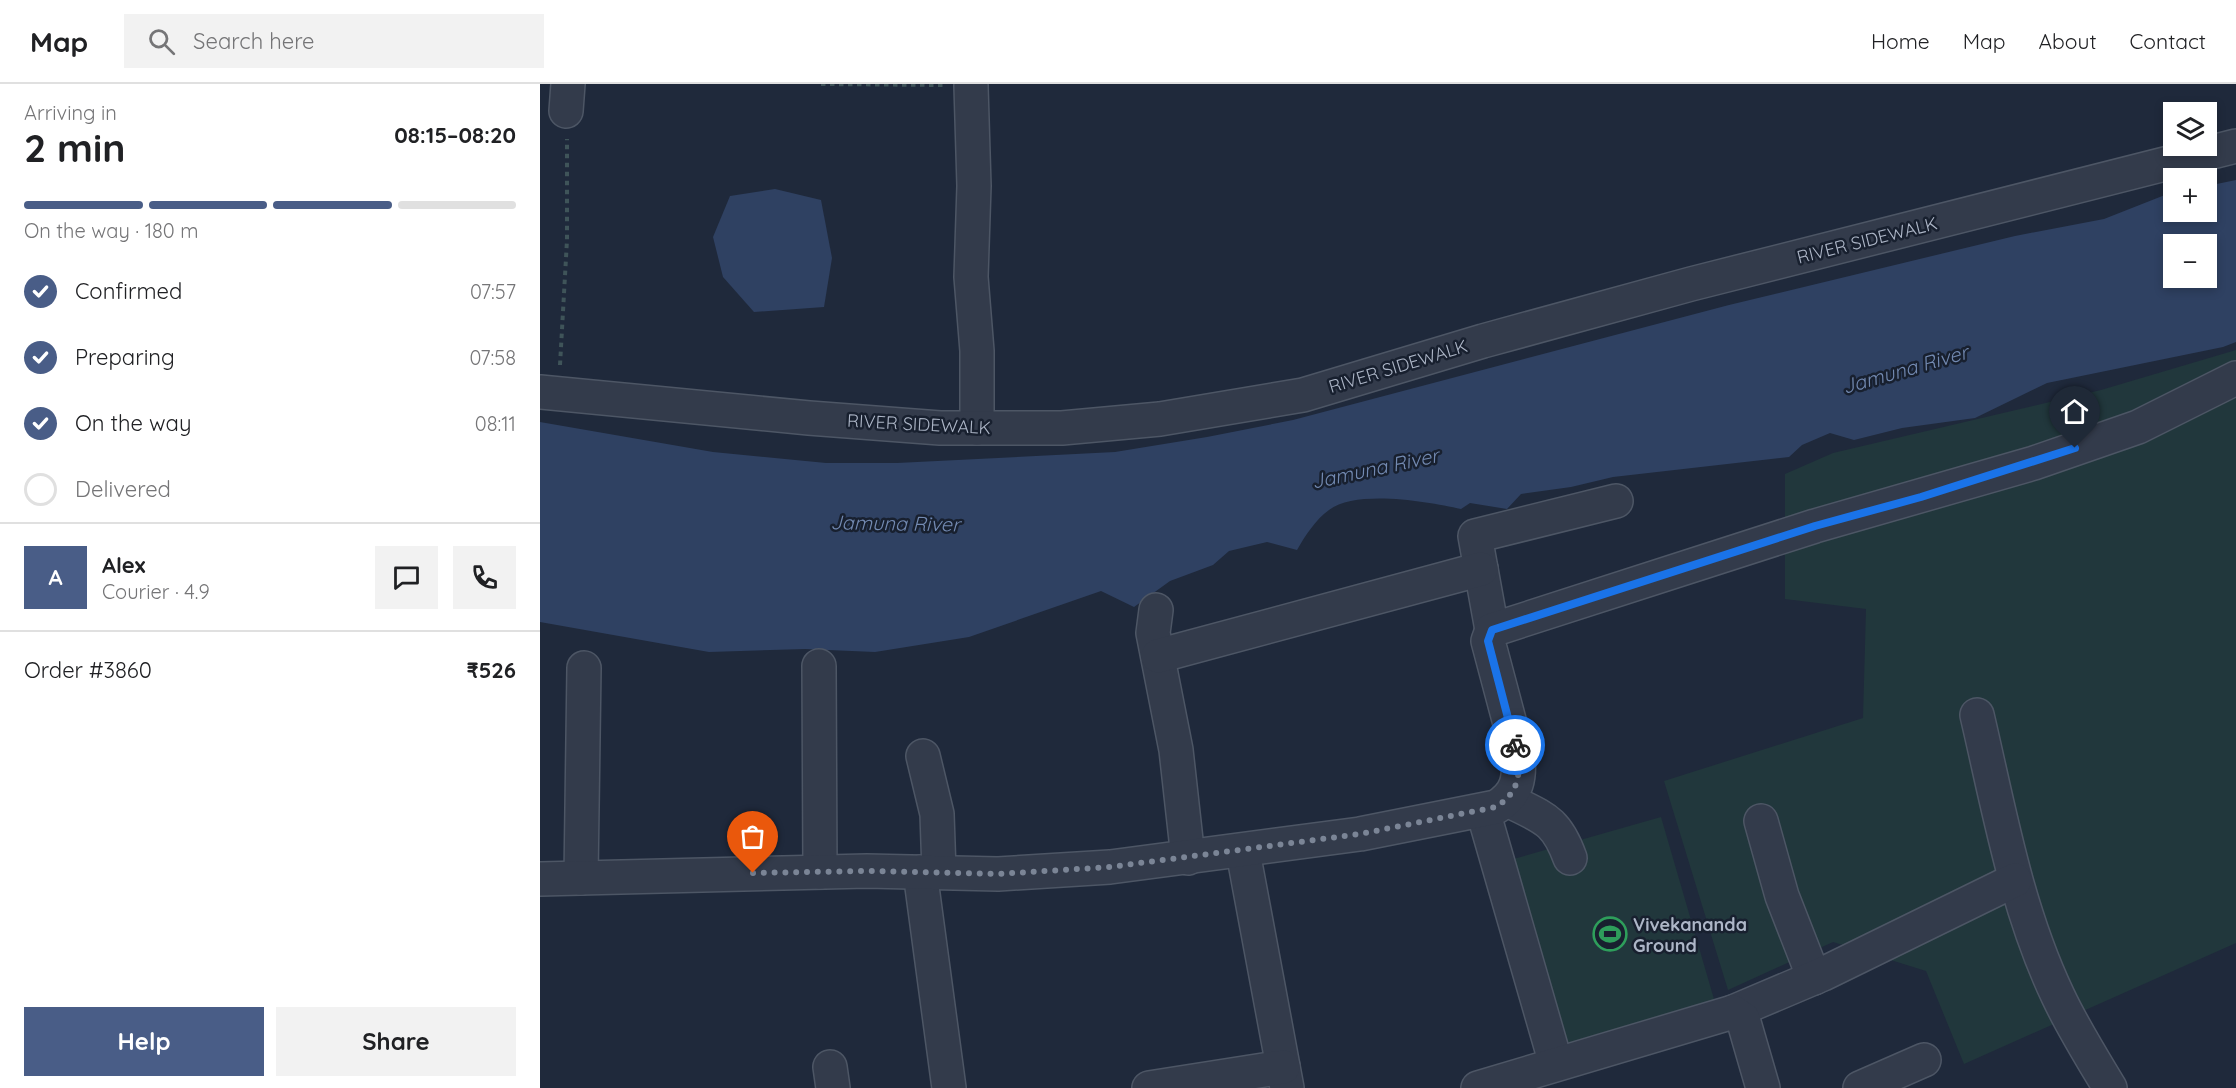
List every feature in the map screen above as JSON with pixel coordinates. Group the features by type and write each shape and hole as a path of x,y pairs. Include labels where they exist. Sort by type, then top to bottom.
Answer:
{"street":[{"path":"971,86 974,186 971,277 977,351 977,428"},
{"name":"RIVER SIDEWALK","path":"548,393 809,418 977,428 1062,428 1160,419 1303,394 1690,284 2236,146"},
{"path":"1492,630 1815,526 2034,463 2138,427 2236,378"},
{"path":"540,879 820,872 998,874 1110,867 1243,852 1360,834 1495,805 1516,788 1520,773 1518,754 1488,641 1492,630 1475,536 1616,501"},
{"path":"1158,656 1481,569"},
{"path":"1156,610 1153,633 1176,750 1188,858"},
{"path":"819,666 820,872"},
{"path":"581,878 584,669"},
{"path":"1977,715 2015,880 2058,996 2109,1088"},
{"path":"923,756 937,814 930,872 949,1088"},
{"path":"1495,805 1548,822 1561,835 1570,858"},
{"path":"1495,805 1556,1064"},
{"path":"1761,821 1782,896 1814,978"},
{"path":"1149,1088 1285,1078 1243,852"},
{"path":"1478,1088 1733,1012 1814,978 2015,880"},
{"path":"1733,1012 1743,1019 1763,1088"},
{"path":"1860,1088 1924,1060"}],"path":[{"path":"821,84 971,86"},
{"path":"548,393 563,339 567,240 567,98"}],"green space":[{"path":"2236,350 2236,943 1964,1064 1926,971 1833,942 1728,990 1664,781 1863,718 1866,609 1785,599 1785,474 1833,453 2101,390"},
{"name":"Vivekananda Ground","path":"1661,817 1716,1006 1558,1051 1503,862"}],"water":[{"name":"Jamuna River","path":"2236,180 2236,342 2223,347 2047,383 1975,418 1902,428 1854,440 1830,433 1802,445 1789,457 1613,477 1571,487 1521,494 1507,509 1470,503 1461,509 1394,499 1357,500 1341,504 1324,514 1311,528 1297,550 1267,542 1229,551 1213,565 1170,581 1134,607 1101,591 969,637 875,652 805,649 709,652 540,622 540,422 713,452 826,463 897,463 1115,452 1293,420 1729,305 2015,236 2104,219 2163,196 2163,222 2217,222 2217,184"},
{"path":"775,189 821,200 832,258 824,307 754,312 723,277 713,237 730,196"}],"way so far":[{"path":"753,873 867,871 998,874 1088,869 1243,852 1360,834 1470,814 1496,807 1508,800 1516,788 1520,773 1515,745"}],"place":[{"name":"Vivekananda Ground","path":"1610,934"}],"route":[{"path":"1515,745 1488,641 1492,630 1644,583 1815,526 1921,497 2034,463 2075,448"}]}
